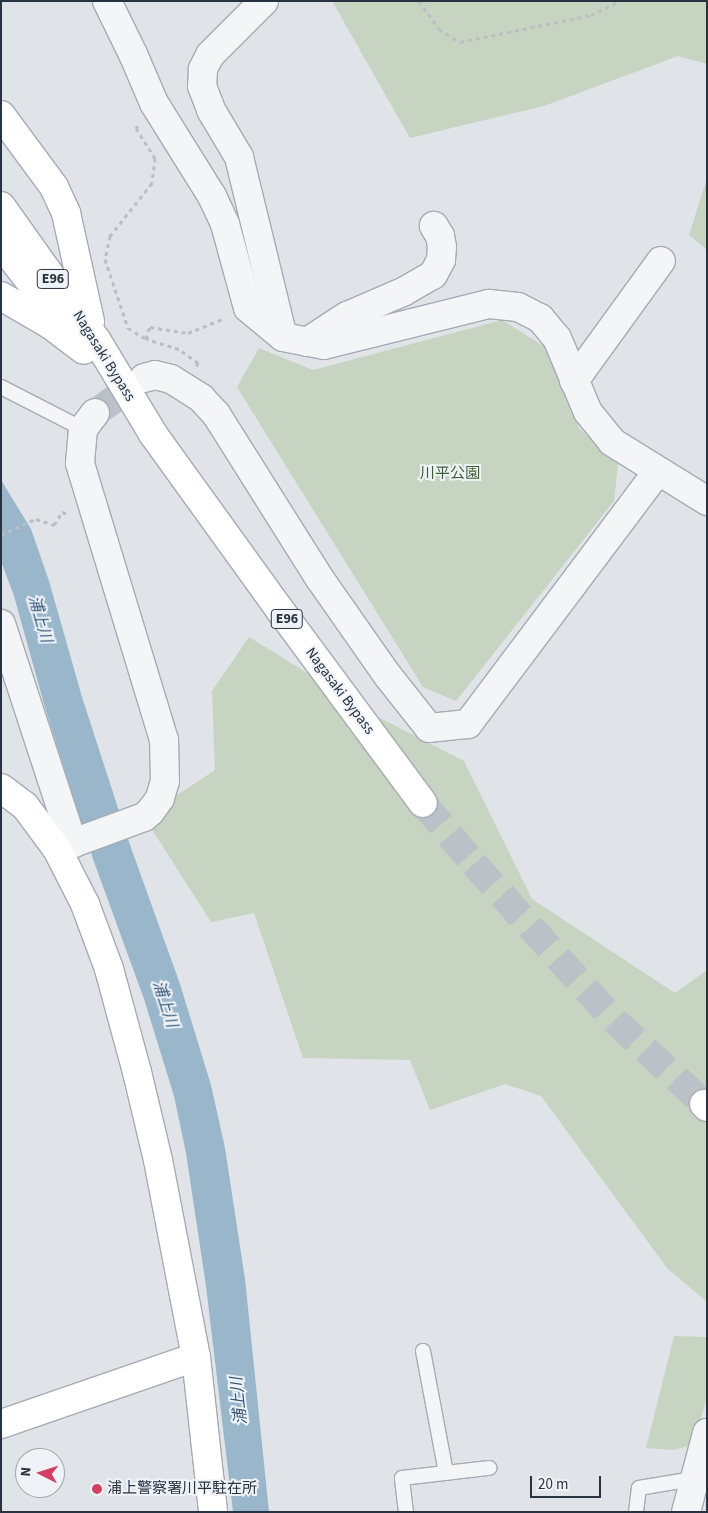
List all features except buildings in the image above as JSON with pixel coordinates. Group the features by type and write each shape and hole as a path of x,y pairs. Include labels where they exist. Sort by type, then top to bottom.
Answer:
{"main road":[{"path":"1,115 54,188 66,213 84,299 90,345"},
{"name":"Nagasaki Bypass","path":"1,206 90,345 280,610 423,803"},
{"name":"Nagasaki Bypass","path":"1,244 90,345"},
{"path":"1,296 90,345"},
{"path":"1,788 25,806 65,847 112,979 158,1160 196,1357 213,1512"},
{"path":"1,1424 196,1357"}],"street":[{"path":"106,1 133,54 154,103 212,196 224,224 248,308 294,340 324,344 489,304 518,307 540,318 557,338 574,381 597,427 612,442 657,472 707,501"},
{"path":"264,1 210,55 203,70 202,86 211,110 240,157 294,340"},
{"path":"294,340 403,292 433,275 441,260 442,247 440,236 434,226"},
{"path":"574,381 661,261"},
{"path":"144,378 155,375 171,379 201,398 216,414 320,579 388,676 429,728 468,724 657,472"},
{"path":"1,624 65,847 144,817 160,798 165,781 164,740 80,463 89,421"},
{"path":"686,1512 693,1479 707,1433"}],"lane":[{"path":"1,387 89,421"},
{"path":"423,1351 446,1474"},
{"path":"406,1512 402,1478 489,1468"},
{"path":"636,1512 639,1488 693,1479"}],"path":[{"path":"419,1 439,29 460,42 592,15 620,1"},
{"path":"154,103 136,128 155,158 152,183 110,236 105,259 128,328 146,339 180,349 198,363 187,389"},
{"path":"146,339 150,327 188,333 248,308"},
{"path":"1,535 36,519 54,525 62,512 99,525"}],"green space":[{"path":"332,1 707,1 707,64 678,56 544,106 410,138"},
{"path":"707,178 707,250 689,235"},
{"name":"川平公園","path":"502,320 545,347 579,428 618,464 614,501 456,701 423,687 237,387 259,348 313,370"},
{"path":"249,637 380,718 464,761 532,899 675,993 707,970 707,1302 667,1268 541,1096 505,1084 430,1110 410,1060 303,1058 254,913 211,922 144,817 215,770 212,691"},
{"path":"674,1336 707,1337 707,1396 694,1444 674,1450 646,1448"}],"water":[{"name":"浦上川","path":"1,480 31,529 49,581 82,697 130,845 180,984 211,1085 225,1148 245,1279 269,1512 233,1512 206,1286 186,1153 174,1096 144,999 93,859 46,711 14,596 1,561"}],"tunnel":[{"path":"95,413 144,378"},
{"path":"423,803 474,864 615,1021 704,1104"}],"place":[{"name":"浦上警察署川平駐在所","path":"97,1489"}]}
